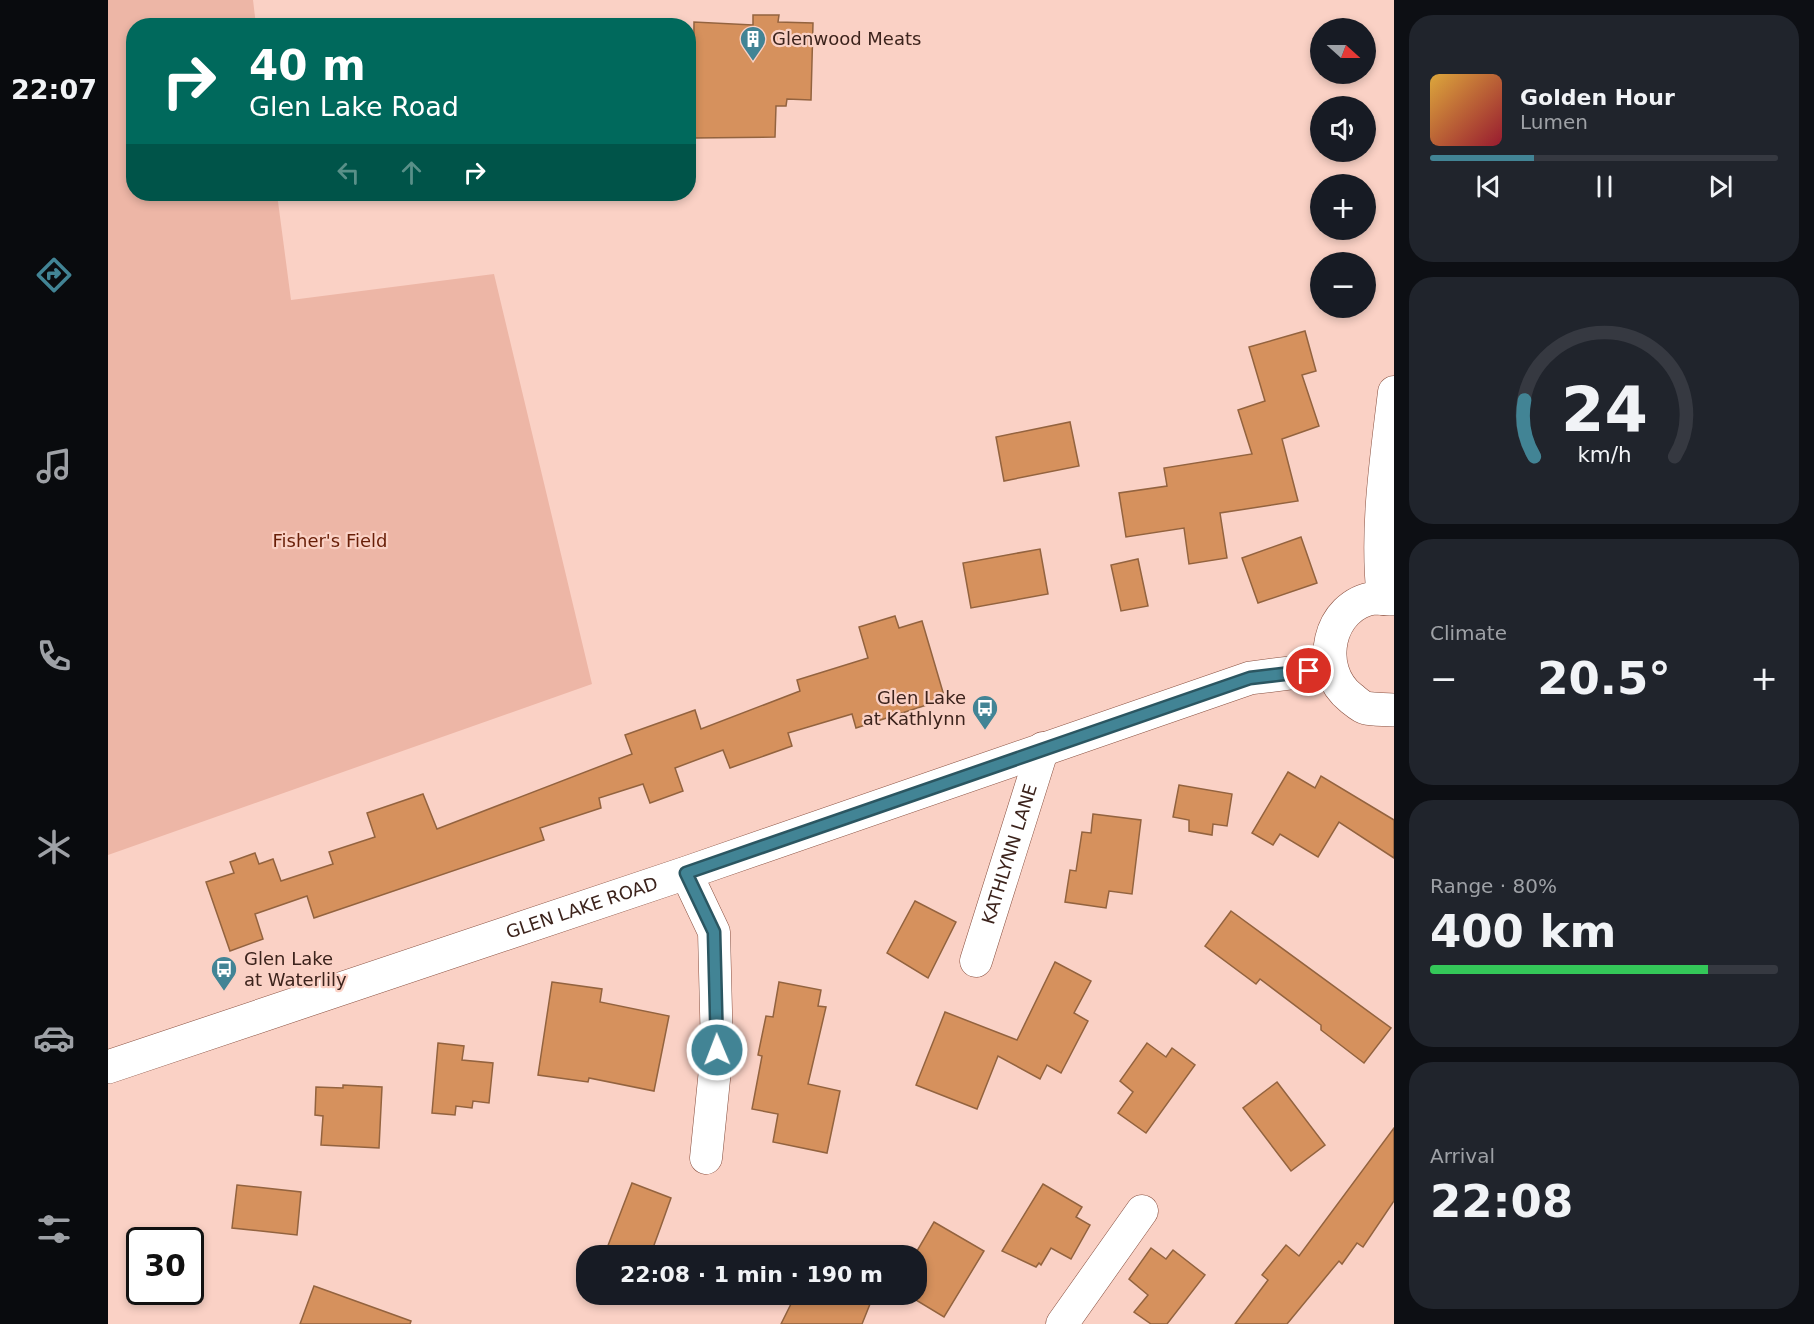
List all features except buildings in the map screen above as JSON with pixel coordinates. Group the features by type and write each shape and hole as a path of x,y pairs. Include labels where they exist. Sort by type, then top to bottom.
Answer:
{"street":[{"path":"1394,392 1385,475 1381,547 1388,599 1374,598 1354,607 1336,625 1328,654 1329,668 1338,687 1365,708 1394,710"},
{"name":"GLEN LAKE ROAD","path":"108,1067 686,873 1043,747 1250,678 1329,668"},
{"name":"KATHLYNN LANE","path":"976,961 1043,747"},
{"path":"686,873 714,932 717,1050 706,1158"},
{"path":"1062,1324 1142,1211"}],"green space":[{"name":"Fisher's Field","path":"108,0 253,0 255,18 126,18 126,201 278,201 291,300 494,274 592,684 108,855"}],"place":[{"name":"Glenwood Meats","path":"753,62"},
{"name":"Glen Lake at Kathlynn","path":"985,731"},
{"name":"Glen Lake at Waterlily","path":"224,992"}],"route":[{"path":"717,1050 714,932 686,873 1043,747 1250,678 1309,671"}]}
